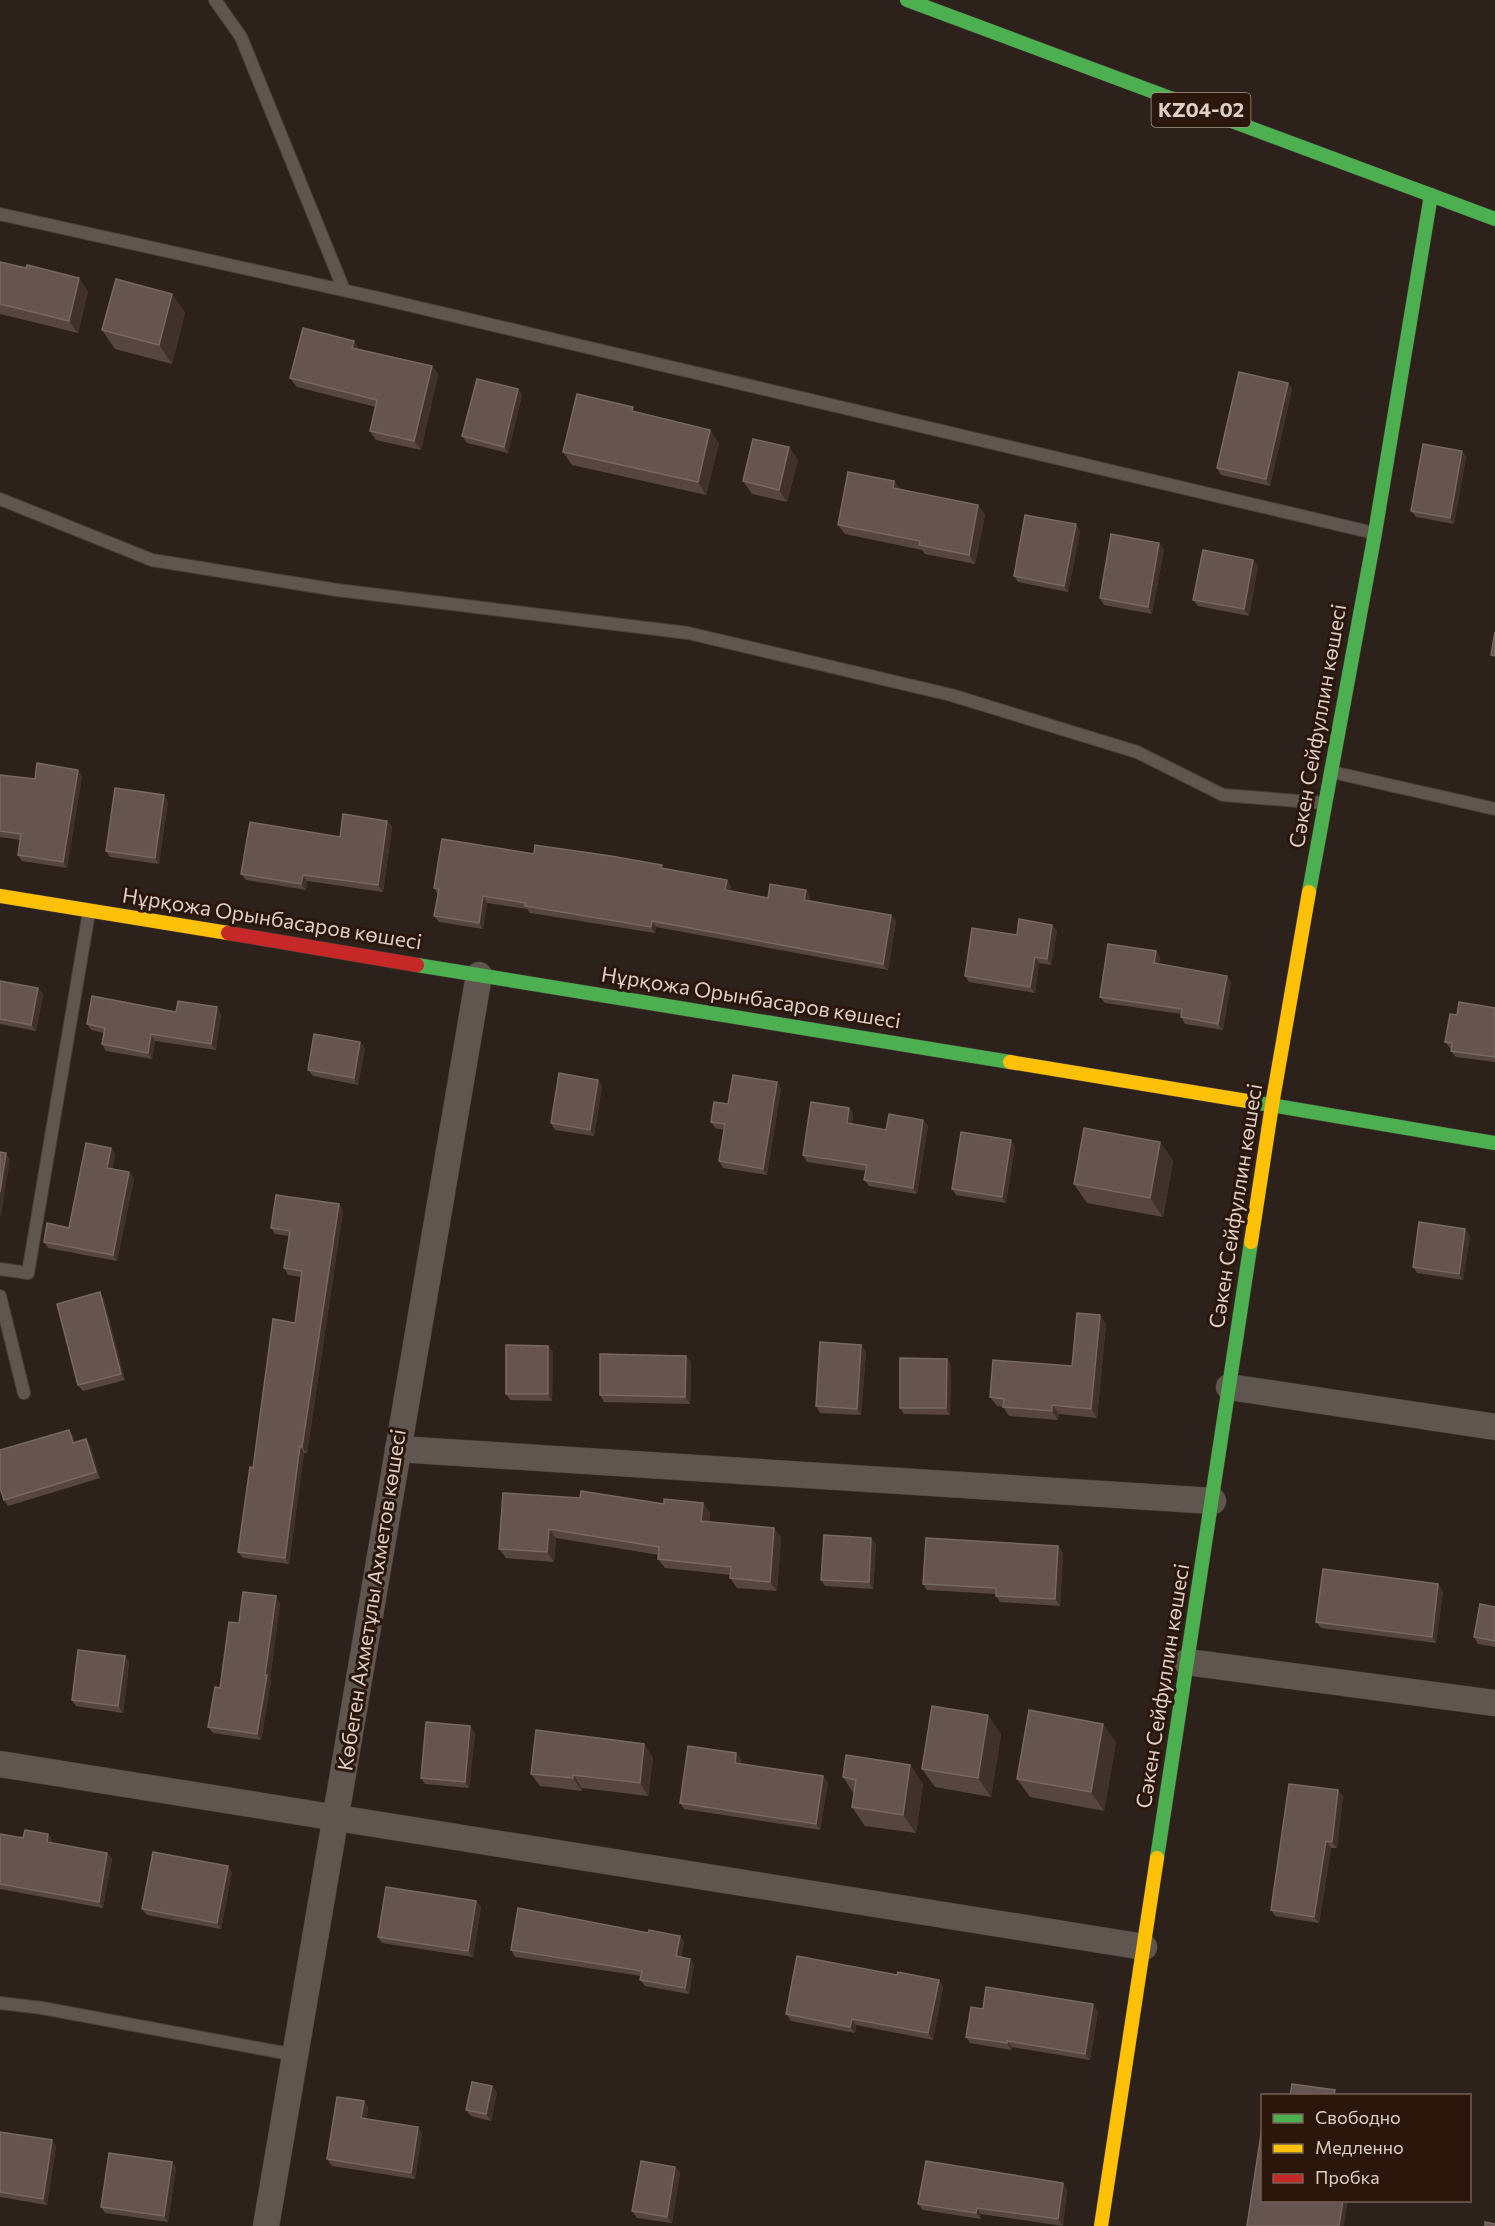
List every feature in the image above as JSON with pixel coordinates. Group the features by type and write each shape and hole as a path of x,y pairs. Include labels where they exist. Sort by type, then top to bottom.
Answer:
{"street":[{"name":"KZ04-02","path":"907,0 1495,219"},
{"name":"Сәкен Сейфуллин көшесі","path":"1101,2226 1272,1105 1324,803 1375,533 1431,195"},
{"name":"Нұрқожа Орынбасаров көшесі","path":"0,896 1495,1143"},
{"name":"Көбеген Ахметұлы Ахметов көшесі","path":"266,2226 478,975"},
{"path":"1229,1387 1495,1427"},
{"path":"398,1449 1213,1500"},
{"path":"1187,1662 1495,1703"},
{"path":"0,1764 1144,1947"}],"lane":[{"path":"215,0 241,37 344,290"},
{"path":"0,214 344,290 1375,533"},
{"path":"0,499 152,560 337,590 688,633 951,695 1137,752 1223,795 1324,803"},
{"path":"1330,771 1495,809"},
{"path":"0,1269 28,1273 89,910"},
{"path":"0,1296 24,1393"},
{"path":"0,2003 42,2008 295,2055"}],"building":[{"path":"0,262 26,268 27,265 79,278 69,321 0,304"},
{"path":"116,279 172,294 159,345 102,330"},
{"path":"303,328 354,341 352,348 432,366 414,441 370,431 377,400 290,378"},
{"path":"1239,372 1288,383 1266,479 1217,468"},
{"path":"477,379 518,389 504,447 462,436"},
{"path":"577,394 633,407 632,411 710,430 698,482 563,452"},
{"path":"753,439 789,447 779,490 743,481"},
{"path":"1423,444 1462,451 1450,518 1411,511"},
{"path":"848,472 894,481 893,488 978,505 969,555 919,545 920,541 838,525"},
{"path":"1025,515 1076,524 1064,586 1014,576"},
{"path":"1111,534 1159,543 1148,607 1100,598"},
{"path":"1203,550 1253,560 1244,609 1193,600"},
{"path":"1495,632 1495,656 1491,655"},
{"path":"37,763 78,770 63,862 18,855 21,834 0,831 0,775 35,779"},
{"path":"115,788 164,795 155,858 106,851"},
{"path":"343,814 387,821 378,885 303,875 301,884 241,874 250,822 340,837"},
{"path":"442,839 534,854 535,845 662,865 661,868 727,880 725,890 768,898 770,884 806,890 804,900 891,915 883,964 652,921 651,927 525,906 526,903 483,896 479,923 434,916 439,889 434,888"},
{"path":"1019,919 1052,925 1047,959 1035,957 1030,987 965,976 972,928 1017,935"},
{"path":"1108,944 1156,951 1154,963 1227,976 1218,1024 1181,1017 1182,1009 1100,997"},
{"path":"0,981 38,988 31,1025 0,1019"},
{"path":"92,996 176,1012 178,1001 217,1007 211,1044 151,1034 148,1053 102,1044 105,1028 87,1024"},
{"path":"1459,1002 1495,1008 1495,1057 1451,1051 1452,1043 1445,1042 1450,1014 1457,1015"},
{"path":"314,1034 360,1042 354,1078 308,1070"},
{"path":"559,1073 598,1080 590,1130 551,1123"},
{"path":"733,1075 777,1082 763,1169 719,1161 725,1124 711,1122 714,1102 728,1104"},
{"path":"811,1102 849,1108 847,1123 886,1130 889,1114 923,1120 913,1188 864,1180 867,1165 803,1155"},
{"path":"1084,1128 1160,1142 1150,1198 1074,1184"},
{"path":"961,1132 1011,1140 1002,1197 952,1189"},
{"path":"86,1143 111,1148 107,1168 129,1172 113,1255 44,1242 47,1223 69,1228"},
{"path":"0,1152 6,1153 0,1192"},
{"path":"276,1195 339,1204 302,1447 300,1446 285,1558 238,1552 250,1467 253,1468 273,1319 295,1323 302,1271 284,1268 290,1231 271,1228"},
{"path":"1419,1222 1465,1229 1459,1274 1413,1267"},
{"path":"100,1292 121,1374 78,1385 57,1304"},
{"path":"1077,1313 1100,1315 1091,1409 1052,1405 1052,1411 1003,1407 1004,1399 990,1397 993,1360 1072,1366"},
{"path":"820,1342 861,1345 857,1409 816,1406"},
{"path":"506,1345 548,1346 548,1394 506,1394"},
{"path":"600,1354 686,1356 685,1397 600,1395"},
{"path":"900,1358 947,1359 946,1408 900,1408"},
{"path":"69,1430 73,1443 86,1439 96,1472 4,1500 0,1488 0,1450"},
{"path":"581,1491 664,1504 664,1499 703,1503 701,1521 774,1528 770,1582 730,1578 731,1567 658,1559 659,1547 549,1529 547,1552 499,1549 503,1493 580,1498"},
{"path":"824,1535 871,1538 869,1582 821,1580"},
{"path":"926,1538 1058,1546 1055,1599 996,1596 996,1588 923,1584"},
{"path":"1323,1569 1438,1584 1432,1637 1316,1622"},
{"path":"243,1592 276,1596 265,1675 267,1675 257,1734 208,1727 215,1687 220,1688 229,1622 239,1623"},
{"path":"1480,1604 1495,1607 1495,1641 1474,1637"},
{"path":"78,1650 125,1656 118,1706 72,1700"},
{"path":"932,1706 988,1715 978,1778 922,1769"},
{"path":"1029,1710 1103,1724 1091,1792 1017,1779"},
{"path":"426,1722 470,1726 465,1782 421,1778"},
{"path":"536,1730 644,1744 640,1783 573,1775 573,1778 531,1774"},
{"path":"688,1746 736,1753 735,1763 823,1776 816,1824 680,1803"},
{"path":"846,1755 910,1765 903,1815 852,1807 856,1780 843,1777"},
{"path":"1289,1784 1338,1790 1332,1842 1326,1841 1314,1917 1271,1910"},
{"path":"25,1830 48,1834 47,1842 107,1853 99,1902 0,1884 0,1834 23,1838"},
{"path":"153,1852 228,1866 217,1923 142,1909"},
{"path":"386,1887 476,1901 468,1951 378,1937"},
{"path":"518,1908 648,1933 649,1930 680,1936 676,1956 690,1959 685,1988 640,1980 642,1971 511,1950"},
{"path":"797,1956 897,1975 898,1972 939,1980 928,2033 852,2019 850,2027 786,2014"},
{"path":"986,1987 1093,2004 1085,2054 1007,2041 1007,2043 966,2037 971,2007 983,2009"},
{"path":"472,2082 492,2086 486,2114 466,2110"},
{"path":"1292,2084 1335,2090 1334,2094 1290,2094"},
{"path":"337,2097 364,2101 361,2118 418,2127 411,2173 327,2159"},
{"path":"0,2132 52,2140 43,2199 0,2192"},
{"path":"1261,2134 1261,2202 1343,2202 1339,2226 1247,2226"},
{"path":"109,2153 172,2162 164,2216 101,2207"},
{"path":"641,2161 675,2167 667,2217 632,2211"},
{"path":"926,2161 1063,2183 1058,2219 977,2208 976,2213 918,2204"},
{"path":"1485,2222 1495,2224 1495,2226 1485,2226"}],"traffic: fast":[{"path":"907,0 1495,219"},
{"path":"1309,892 1375,533 1431,195"},
{"path":"417,965 1010,1062"},
{"path":"1247,1101 1495,1143"},
{"path":"1157,1858 1251,1242"}],"traffic: slow":[{"path":"1251,1242 1309,892"},
{"path":"0,896 228,933"},
{"path":"1010,1062 1247,1101"},
{"path":"1101,2226 1157,1858"}],"traffic: jam":[{"path":"228,933 417,965"}]}
